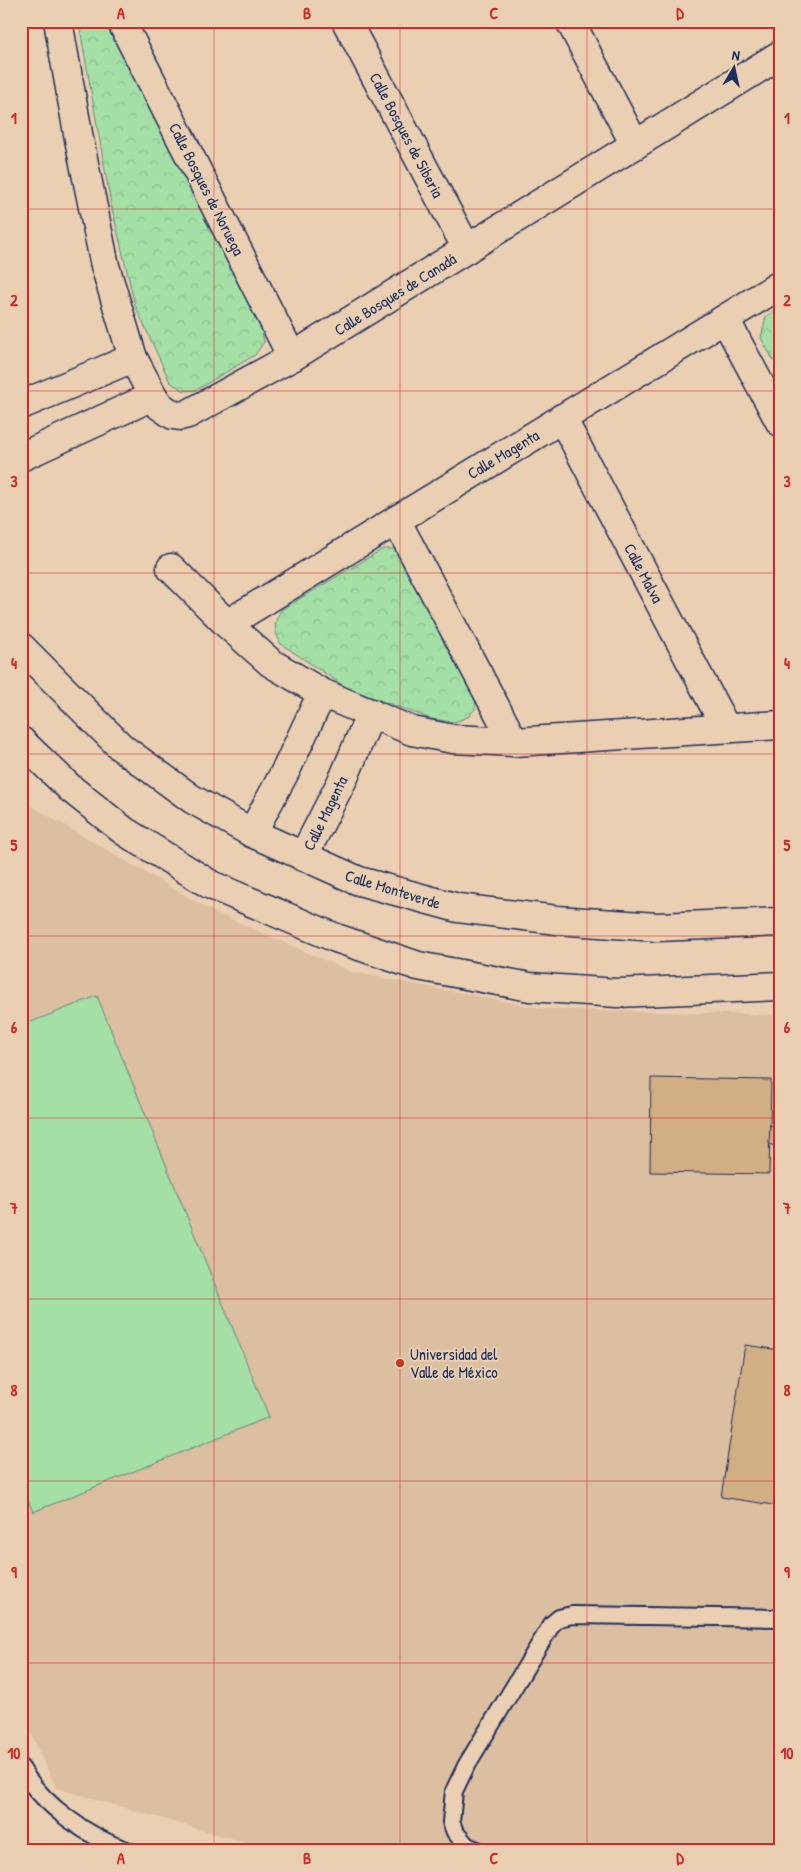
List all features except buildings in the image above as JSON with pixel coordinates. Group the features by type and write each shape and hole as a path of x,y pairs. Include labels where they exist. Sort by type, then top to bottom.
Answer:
{"street":[{"name":"Calle Bosques de Canadá","path":"58,21 79,139 105,266 133,358 160,406 169,413 180,416 188,414 292,357 780,55"},
{"name":"Calle Bosques de Noruega","path":"122,21 292,357"},
{"name":"Calle Bosques de Siberia","path":"346,21 467,249"},
{"path":"570,21 635,145"},
{"name":"Calle Magenta","path":"227,624 780,285"},
{"path":"725,318 780,422"},
{"path":"21,405 133,358"},
{"path":"21,457 153,396"},
{"name":"Calle Malva","path":"562,418 726,728"},
{"path":"396,520 514,742"},
{"path":"171,568 227,624 271,663 322,693 412,730 453,739 514,742 780,725"},
{"name":"Calle Monteverde","path":"21,647 122,748 192,799 252,833 359,881 458,908 557,920 657,927 780,922"},
{"path":"252,833 287,768 322,693"},
{"name":"Calle Magenta","path":"303,857 344,777 371,713"},
{"path":"21,741 70,788 124,831 210,885 336,938 418,966 530,988 617,993 780,986"}],"lane":[{"path":"480,1851 467,1846 455,1832 451,1822 454,1791 466,1766 530,1659 552,1624 559,1618 572,1615 780,1618"},
{"path":"21,1768 29,1782 54,1807 110,1845 129,1851"}],"shaded area":[{"name":"Universidad del Valle de México","path":"21,800 212,911 352,972 545,1009 780,1015 780,1851 275,1851 56,1788 21,1712"}],"green space":[{"path":"82,21 102,21 108,24 261,328 264,342 255,355 196,390 184,391 170,382 135,305 111,204 79,23"},
{"path":"780,308 780,372 761,338 766,316"},
{"path":"383,549 395,549 410,560 476,696 475,709 468,717 454,722 431,719 347,688 281,644 275,627 281,610"},
{"path":"97,996 269,1417 33,1512 21,1484 21,1026"}],"place":[{"name":"Universidad del Valle de México","path":"400,1363"}]}
